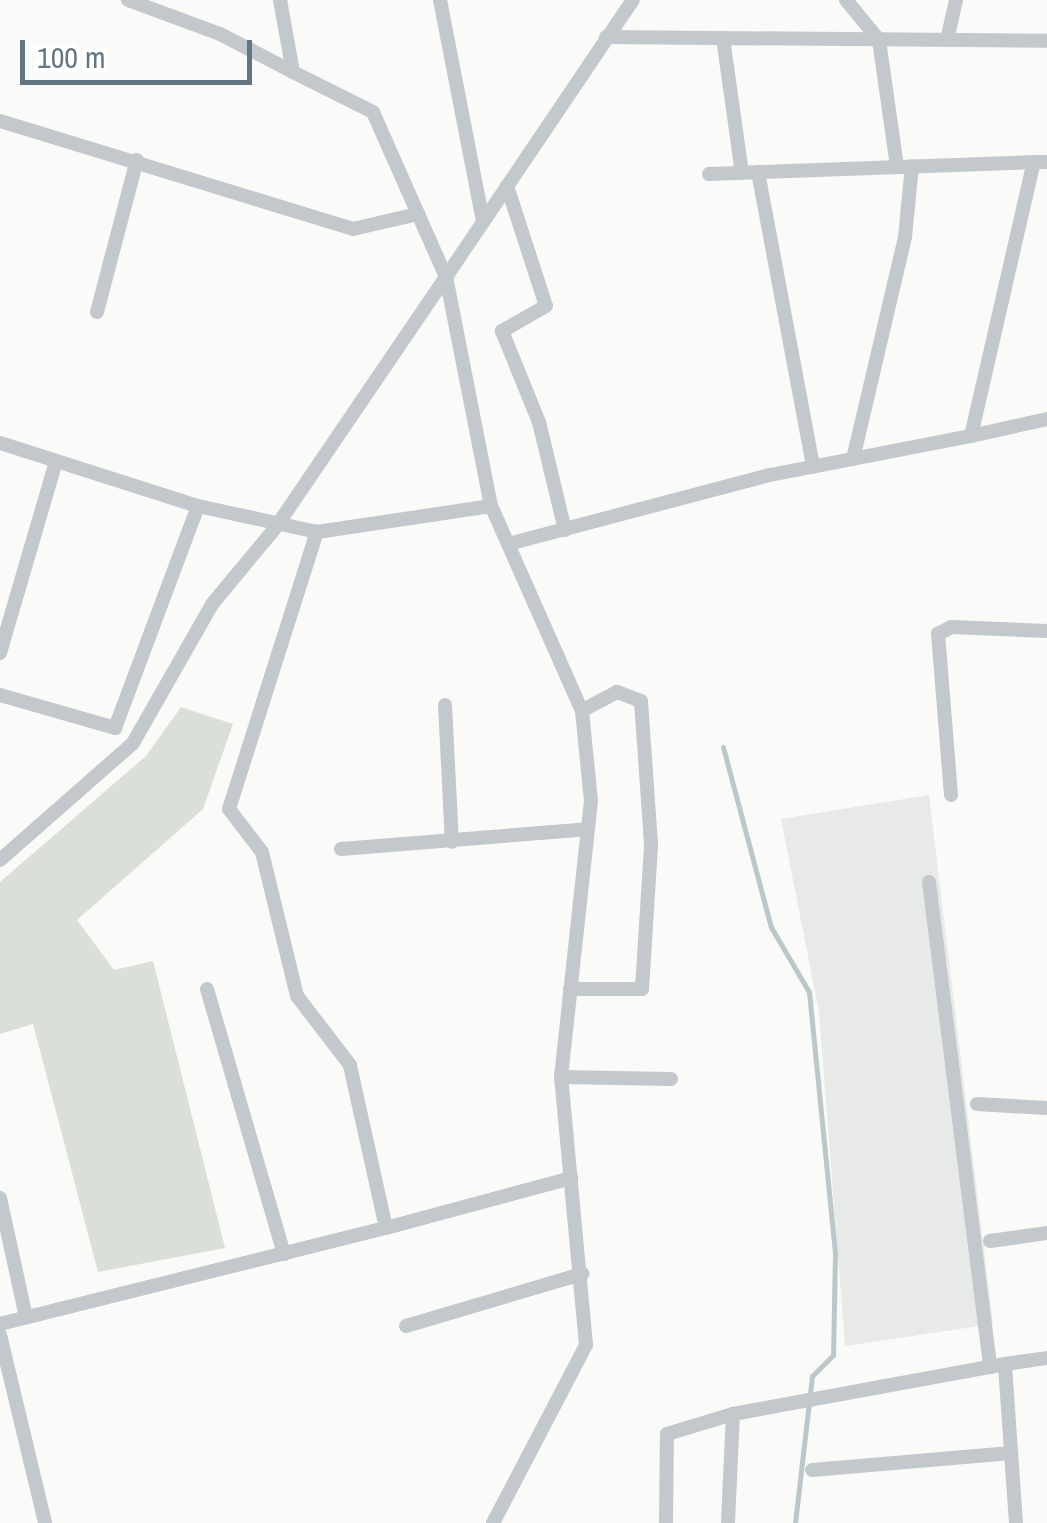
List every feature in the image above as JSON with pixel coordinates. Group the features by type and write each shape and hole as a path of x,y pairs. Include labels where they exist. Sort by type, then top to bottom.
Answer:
{"street":[{"path":"128,0 220,34 373,112 446,277 491,506 512,544 582,711 588,829 561,1077 586,1345 493,1523"},
{"path":"280,0 294,72"},
{"path":"440,0 483,222"},
{"path":"0,860 133,743 213,604 276,527 633,0"},
{"path":"846,0 878,40 904,167 905,237 853,459"},
{"path":"947,40 956,0"},
{"path":"606,37 1047,41"},
{"path":"723,38 813,467"},
{"path":"0,120 353,229 418,214"},
{"path":"96,312 137,160"},
{"path":"708,174 1041,162 971,436"},
{"path":"507,186 546,306 502,331 539,422 565,530"},
{"path":"512,544 813,467 1047,419"},
{"path":"0,443 276,527 317,532 491,506"},
{"path":"0,653 56,461"},
{"path":"0,696 115,728 198,506"},
{"path":"317,532 229,810 262,852 297,996 350,1065 386,1228"},
{"path":"951,795 938,634 951,627 1047,630"},
{"path":"570,989 642,989 651,844 641,701 617,692 582,711"},
{"path":"445,705 452,842"},
{"path":"341,849 588,829"},
{"path":"928,882 1011,1453 1016,1523"},
{"path":"207,989 284,1254"},
{"path":"561,1077 671,1079"},
{"path":"977,1104 1047,1108"},
{"path":"0,1324 572,1178"},
{"path":"0,1198 26,1317"},
{"path":"990,1240 1047,1233"},
{"path":"406,1326 582,1274"},
{"path":"0,1335 45,1523"},
{"path":"666,1523 668,1434 733,1414 1047,1358"},
{"path":"728,1523 733,1414"},
{"path":"812,1470 1011,1453"}],"shaded area":[{"path":"181,707 233,724 203,809 77,920 114,970 153,961 225,1248 98,1272 33,1024 0,1034 0,882 146,756"},
{"path":"929,795 993,1324 845,1346 819,1012 781,819"}],"waterway":[{"path":"723,747 771,927 809,992 835,1253 833,1355 812,1376 795,1523"}]}
